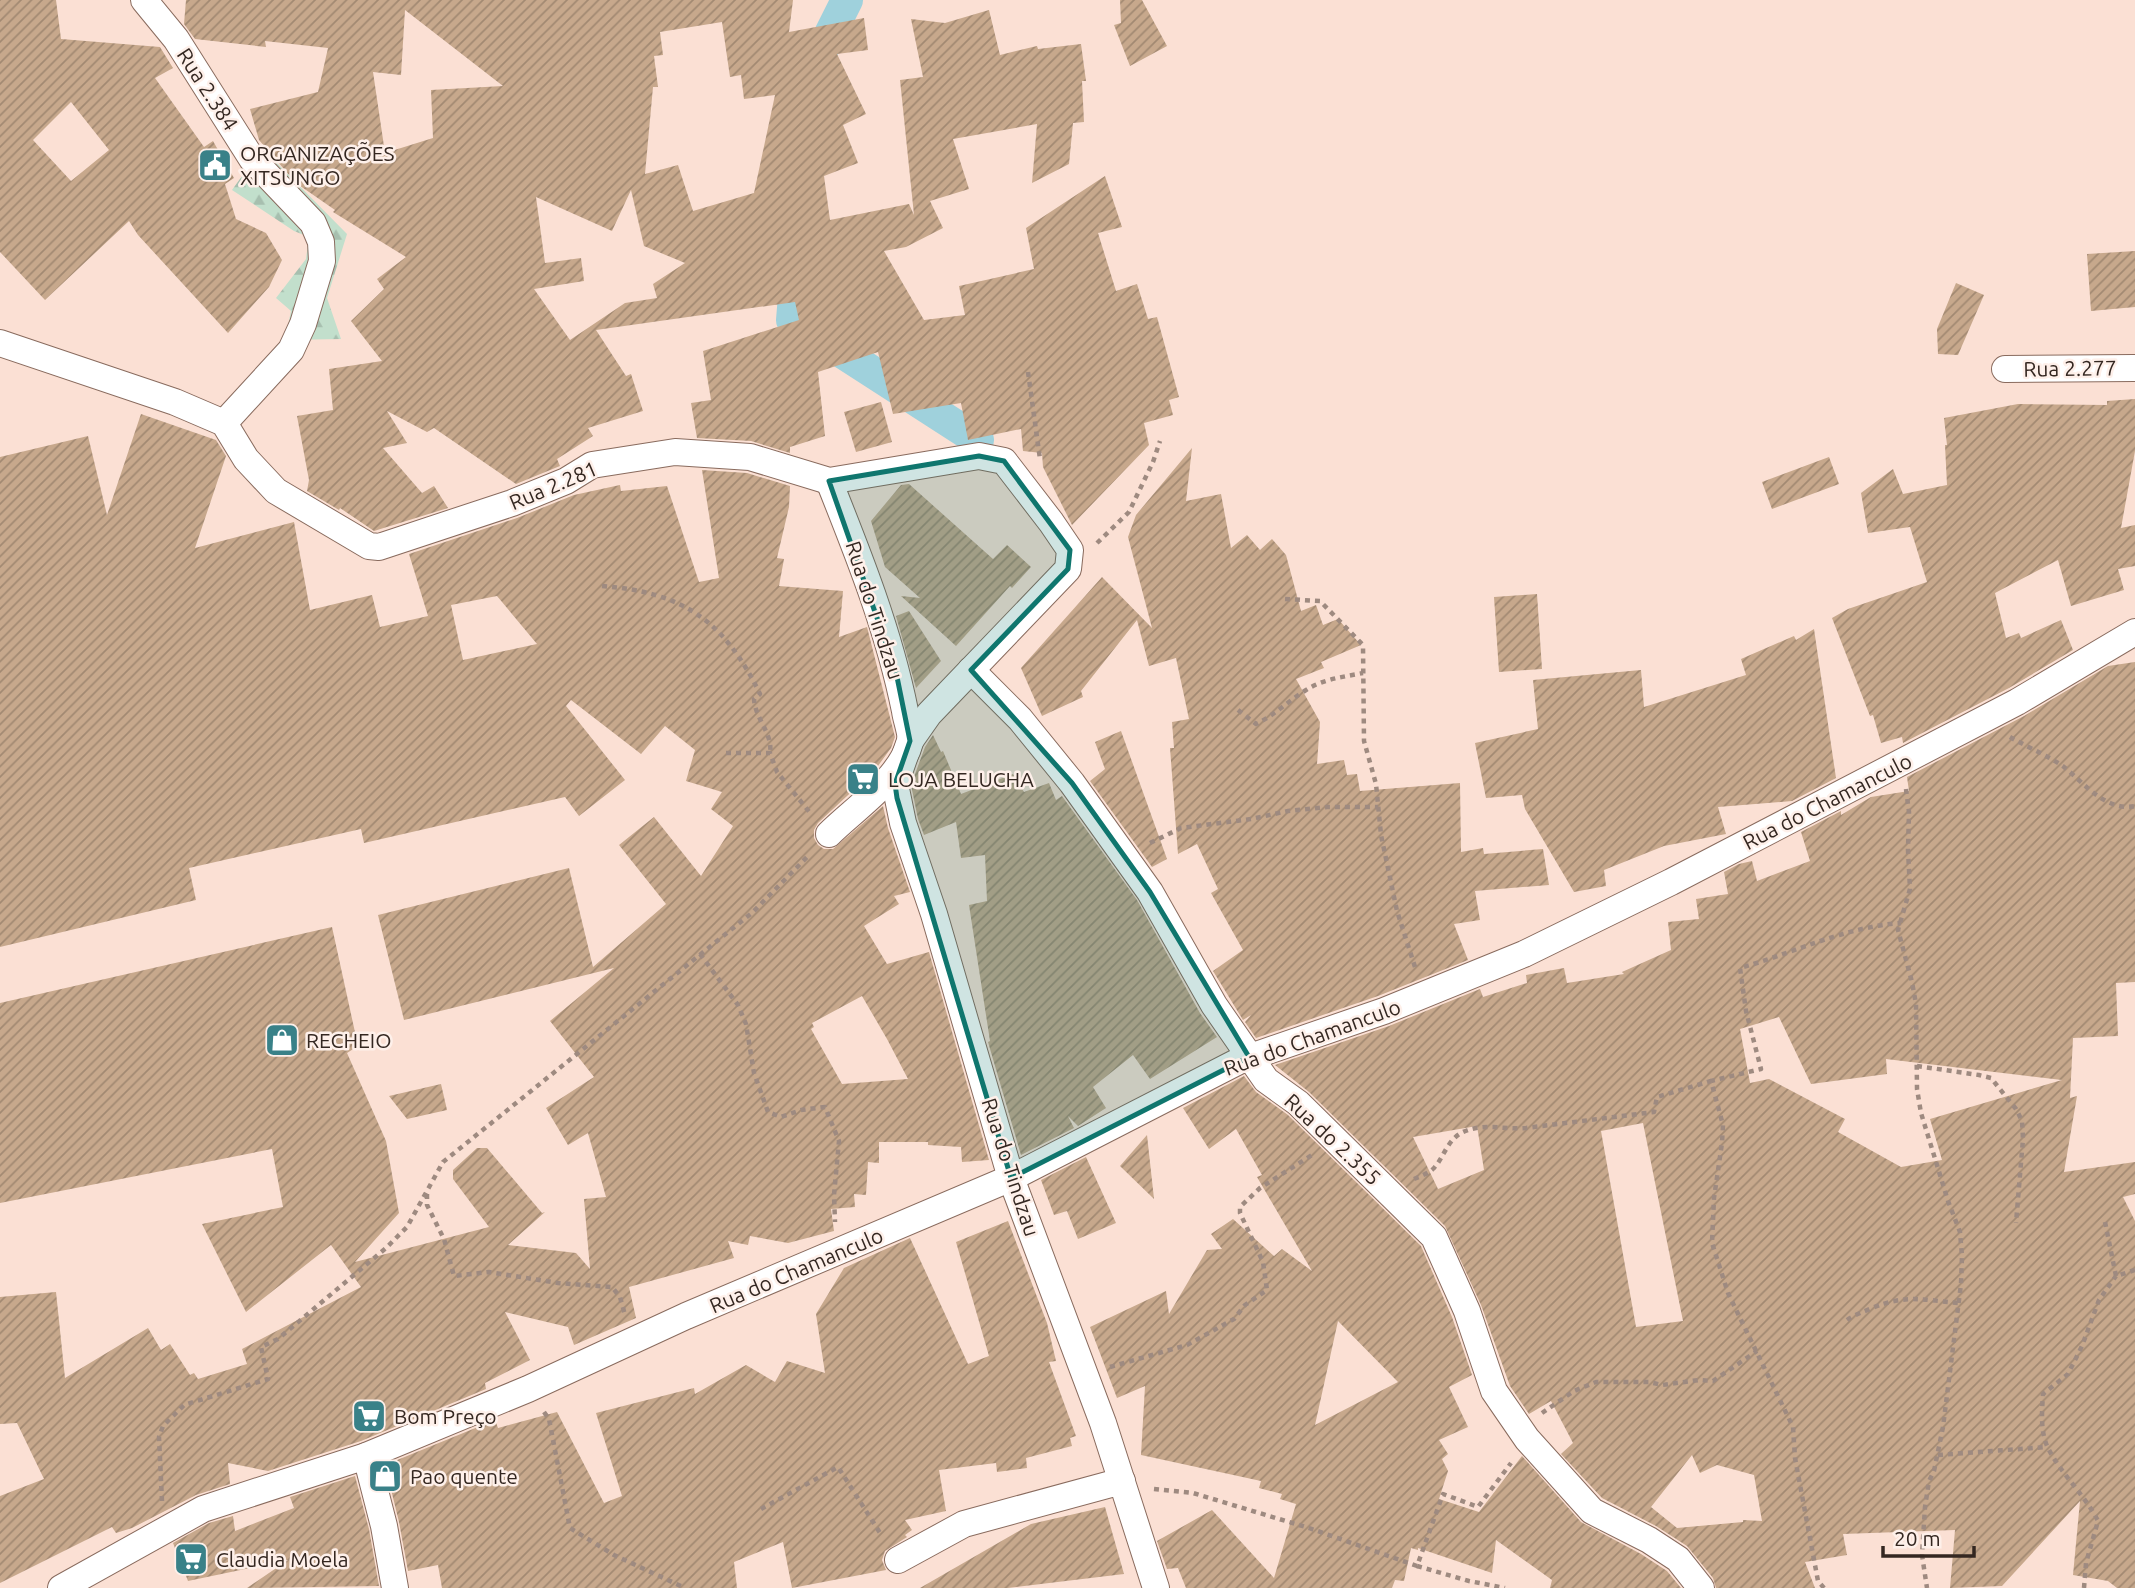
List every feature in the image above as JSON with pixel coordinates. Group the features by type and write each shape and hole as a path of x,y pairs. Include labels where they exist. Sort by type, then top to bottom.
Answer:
{"street":[{"name":"Rua 2.384","path":"144,0 176,39 253,159 313,223 321,242 322,261 303,324 291,350 224,423"},
{"path":"0,343 175,402 224,423"},
{"name":"Rua 2.277","path":"2005,369 2135,368"},
{"name":"Rua 2.281","path":"224,423 246,458 276,491 369,546 379,547 512,503 566,481 592,465 675,452 750,457 829,481 979,456 995,458 1004,461 1058,531 1070,550 1068,569"},
{"name":"Rua do Tindzau","path":"829,481 862,563 883,625 911,741"},
{"path":"971,670 1068,569"},
{"name":"Rua do Chamanculo","path":"366,1456 527,1389 1011,1178 1250,1058 1423,995 1524,954 1671,882 1979,722 2135,632"},
{"name":"Rua do Tindzau","path":"971,670 929,714 911,741 895,785 897,798 1011,1178 1086,1376 1156,1588"},
{"name":"Rua do 2.355","path":"971,670 1020,719 1072,783 1150,892 1214,1005 1266,1080 1298,1103 1434,1237 1467,1311 1494,1391 1523,1434 1592,1511 1649,1540 1678,1559 1701,1588"},
{"path":"829,834 893,774 911,741"},
{"path":"61,1588 203,1509 366,1456 384,1527 395,1588"},
{"path":"898,1560 964,1524 1124,1488"}],"path":[{"path":"1028,372 1041,467"},
{"path":"1068,569 1129,512 1160,441"},
{"path":"166,1528 159,1437 163,1426 184,1405 268,1379 261,1347 278,1339 407,1227 443,1162 753,912 829,834 777,772 770,753 768,733 754,708 754,699 760,694 721,633 675,601 650,592 602,586"},
{"path":"1285,599 1320,601 1363,645 1363,740 1376,784 1381,835 1397,911 1423,995"},
{"path":"1238,710 1256,724 1322,681 1363,673"},
{"path":"1979,722 2062,766 2100,798 2128,807 2135,806"},
{"path":"726,754 770,753"},
{"path":"1898,764 1905,783 1909,812 1910,877 1910,890 1898,930 1916,1004 1921,1113 1960,1232 1962,1256 1959,1303 1938,1455 1929,1480 1925,1507 1922,1555 1927,1588"},
{"path":"1125,858 1181,828 1288,811 1327,807 1378,807"},
{"path":"1390,1192 1432,1170 1450,1142 1461,1133 1496,1126 1526,1128 1654,1112 1657,1097 1761,1069 1746,1011 1740,968 1779,957 1849,931 1900,923"},
{"path":"700,954 738,1005 746,1024 754,1073 768,1112 780,1117 801,1110 825,1107 839,1141 834,1195 835,1227 841,1250"},
{"path":"1917,1066 1991,1078 2016,1109 2022,1121 2023,1139 2015,1223"},
{"path":"1711,1081 1723,1125 1714,1198 1712,1243 1728,1293 1793,1427 1795,1458 1818,1581 1825,1588"},
{"path":"1086,1376 1187,1345 1234,1319 1245,1305 1267,1290 1263,1262 1240,1213 1240,1207 1260,1188 1335,1139"},
{"path":"427,1190 427,1205 444,1240 454,1276 489,1272 569,1284 612,1287 620,1297 625,1318 648,1334"},
{"path":"2105,1222 2116,1276"},
{"path":"2084,1588 2086,1563 2098,1521 2089,1503 2048,1447 2041,1415 2043,1394 2068,1374 2099,1300 2116,1276 2135,1270"},
{"path":"1847,1320 1891,1301 1906,1298 1959,1303"},
{"path":"1418,1566 1443,1494 1478,1507 1523,1434 1574,1391 1597,1382 1650,1382 1662,1385 1713,1381 1757,1351"},
{"path":"527,1389 549,1419 570,1528 614,1555 685,1588"},
{"path":"1938,1455 2048,1447"},
{"path":"761,1509 838,1466 898,1560"},
{"path":"1124,1488 1193,1493 1309,1528 1418,1566 1505,1588"}],"highlighted area":[{"path":"979,456 1004,461 1070,550 1068,569 971,670 1072,783 1150,892 1249,1057 1011,1178 897,798 895,784 910,741 896,672 829,481"}],"green space":[{"path":"262,148 347,234 327,298 341,339 285,340 291,311 276,298 306,259 309,237 294,231 232,190"}],"building":[{"path":"0,0 56,0 61,39 160,47 173,68 155,78 204,147 213,141 234,178 225,184 236,219 266,233 282,260 269,287 228,333 138,235 129,221 45,300 0,252","holes":["71,102 109,150 71,181 33,140"]},
{"path":"186,0 793,0 789,32 864,18 868,50 837,54 866,114 843,125 858,163 824,176 830,220 909,204 914,215 900,80 923,77 911,19 945,23 989,10 1000,55 1037,46 1038,49 1081,44 1086,81 1082,81 1084,122 1073,123 1069,164 1032,183 1037,124 953,139 969,189 930,201 943,228 906,247 884,251 924,320 965,315 959,286 1034,269 1026,228 1105,176 1122,227 1098,233 1116,291 1137,284 1148,319 1157,317 1179,397 1169,400 1173,415 1144,423 1149,445 1072,525 1043,467 1042,453 1023,451 1021,429 968,440 961,403 893,414 878,352 818,372 825,436 790,447 790,453 751,441 697,438 691,403 711,400 703,351 799,320 795,302 596,330 626,376 631,374 643,411 588,428 593,436 557,459 560,466 516,484 434,428 427,432 387,411 407,443 383,448 422,493 434,486 448,508 374,531 340,508 339,510 307,491 309,480 297,416 333,410 329,369 382,361 351,321 384,289 377,279 406,257 333,212 335,210 296,183 259,140 250,109 318,92 328,48 265,41 266,47 195,39 184,24","holes":["405,10 503,86 431,90 433,138 385,153 373,72 401,75","722,22 730,77 741,75 744,99 775,95 754,193 693,211 678,165 645,174 653,87 658,87 654,56 663,55 660,32","631,190 644,246 685,263 653,284 657,298 625,303 570,340 534,289 584,281 581,258 545,263 536,197 612,231"]},
{"path":"1120,0 1142,0 1167,46 1130,66 1114,25 1121,23"},
{"path":"2135,251 2135,307 2091,311 2087,254"},
{"path":"1956,283 1984,295 1958,355 1938,354 1937,329"},
{"path":"2135,399 2135,451 2121,528 2135,525 2135,566 2118,569 2124,590 2071,606 2058,560 1995,593 2006,638 2019,633 2021,638 2061,620 2073,650 2009,688 1903,743 1902,737 1881,743 1873,715 1870,716 1832,618 1848,609 1927,582 1910,527 1868,533 1861,493 1893,469 1903,494 1947,485 1944,418 2018,404 2107,405 2107,401"},
{"path":"881,402 892,442 856,452 844,412"},
{"path":"141,414 216,440 226,456 195,548 294,522 310,610 372,595 380,627 428,616 409,554 517,518 574,495 620,485 621,491 667,486 699,582 719,578 702,470 747,473 790,486 789,507 777,558 784,559 779,586 843,591 839,637 867,627 895,737 891,748 875,770 818,823 814,838 824,849 833,849 883,806 910,892 894,896 899,904 864,926 887,964 929,952 989,1160 962,1162 961,1147 928,1145 928,1142 879,1142 879,1163 868,1162 866,1195 854,1194 855,1207 831,1209 834,1231 788,1243 750,1236 748,1245 728,1241 734,1258 629,1287 636,1318 574,1345 568,1327 505,1312 530,1360 485,1383 486,1389 361,1441 268,1471 228,1463 230,1484 196,1495 132,1528 116,1533 112,1527 0,1583 0,1496 44,1479 17,1423 0,1424 0,1297 56,1292 65,1378 148,1328 161,1350 170,1344 190,1375 194,1373 198,1379 247,1364 242,1349 361,1287 331,1245 246,1312 202,1224 283,1207 272,1149 0,1203 0,1003 332,927 358,1046 347,1053 386,1141 399,1213 355,1262 489,1227 453,1179 453,1170 477,1148 487,1148 542,1213 545,1212 508,1245 576,1253 590,1269 584,1199 606,1197 588,1133 568,1145 546,1108 594,1077 550,1021 614,968 404,1020 378,915 569,868 593,967 666,904 619,845 654,817 701,876 733,826 711,809 722,792 686,781 695,750 665,726 641,754 571,700 566,706 625,780 579,816 565,797 364,843 361,829 189,868 196,900 0,947 0,457 88,436 107,515","holes":["497,596 537,644 463,660 451,605","862,996 887,1039 908,1079 842,1084 811,1029 814,1027 812,1023"]},
{"path":"1192,448 1186,501 1221,494 1231,548 1247,535 1260,550 1272,539 1286,555 1301,611 1316,605 1323,625 1338,619 1361,645 1321,662 1324,668 1296,679 1320,722 1317,764 1344,760 1347,775 1357,774 1360,791 1460,783 1461,852 1483,848 1484,854 1543,849 1549,885 1475,891 1480,920 1454,924 1468,960 1378,996 1256,1038 1245,1022 1251,1015 1243,1020 1213,971 1243,950 1211,893 1218,889 1197,844 1178,854 1170,748 1174,748 1172,722 1189,719 1176,658 1149,666 1137,620 1081,691 1083,697 1042,716 1021,668 1102,577 1152,628 1128,537 1136,515"},
{"path":"1829,457 1839,484 1772,509 1762,482"},
{"path":"909,484 993,559 1007,545 1031,567 1012,588 1010,586 956,646 901,596 920,598 885,567 871,521 901,485"},
{"path":"1537,594 1542,669 1499,672 1494,597"},
{"path":"909,611 941,661 916,688 896,616"},
{"path":"1814,629 1836,778 1792,801 1718,807 1726,834 1664,846 1604,870 1606,886 1574,892 1525,809 1522,795 1486,798 1475,743 1538,729 1533,680 1641,670 1644,707 1746,675 1741,659 1794,636 1796,640"},
{"path":"2135,662 2135,982 2116,983 2118,1036 2073,1038 2070,1098 2077,1096 2064,1172 2135,1162 2135,1194 2123,1197 2135,1221 2135,1588 2117,1588 2108,1581 2073,1575 2080,1501 2002,1586 1950,1588 1955,1530 1843,1534 1847,1555 1805,1562 1815,1588 1716,1588 1713,1578 1687,1546 1656,1526 1602,1498 1561,1454 1573,1443 1551,1401 1529,1414 1510,1386 1481,1305 1445,1226 1309,1092 1275,1065 1389,1026 1480,989 1483,997 1527,983 1526,975 1564,968 1567,983 1624,974 1622,972 1671,950 1668,922 1699,919 1696,899 1728,894 1724,872 1752,861 1757,881 1810,861 1801,832 1841,811 1841,815 1871,797 1909,791 1907,777 2024,716 2108,666","holes":["1779,1017 1811,1084 1887,1074 1886,1059 2062,1080 1930,1119 1942,1160 1901,1167 1838,1132 1845,1119 1769,1079 1750,1083 1740,1029","1643,1123 1683,1321 1636,1327 1601,1131","1477,1126 1484,1170 1438,1189 1413,1137","1692,1455 1700,1473 1717,1465 1754,1475 1762,1521 1743,1520 1677,1528 1651,1507"]},
{"path":"1121,731 1167,859 1152,867 1090,781 1105,769 1095,742"},
{"path":"933,735 941,752 943,751 961,794 1013,774 1024,792 1049,783 1056,800 1062,796 1137,900 1200,1013 1217,1037 1150,1079 1133,1055 1093,1087 1106,1108 1078,1126 1068,1116 1074,1128 1021,1155 988,1042 990,1041 969,905 987,901 985,855 961,858 956,822 924,835 918,819 911,785 925,747"},
{"path":"1244,1076 1256,1092 1288,1115 1421,1246 1452,1317 1472,1375 1449,1387 1468,1427 1439,1440 1448,1454 1442,1459 1448,1471 1439,1499 1479,1512 1522,1456 1581,1522 1667,1571 1681,1588 1550,1588 1552,1580 1496,1540 1492,1573 1411,1548 1404,1581 1395,1580 1392,1588 1186,1588 1178,1568 1167,1569 1157,1541 1212,1510 1274,1578 1296,1504 1280,1499 1282,1494 1259,1488 1261,1481 1141,1455 1145,1386 1117,1398 1090,1327 1166,1291 1169,1314 1207,1250 1222,1249 1211,1234 1233,1219 1274,1256 1282,1249 1312,1271 1257,1177 1262,1175 1236,1129 1209,1149 1183,1108","holes":["1338,1321 1398,1382 1315,1425"]},
{"path":"441,1084 447,1110 407,1119 389,1096"},
{"path":"1147,1135 1154,1199 1120,1166"},
{"path":"1086,1157 1116,1223 1078,1239 1067,1211 1054,1215 1041,1180"},
{"path":"1008,1221 1047,1323 1056,1361 1049,1362 1076,1436 1070,1438 1072,1446 1026,1458 1027,1468 997,1472 996,1463 939,1470 946,1511 905,1520 912,1530 905,1535 907,1537 885,1551 882,1560 886,1570 792,1588 783,1542 734,1562 737,1588 442,1588 438,1565 408,1571 385,1465 495,1420 498,1428 557,1412 604,1503 622,1496 596,1413 694,1388 695,1394 746,1365 775,1382 787,1361 825,1373 816,1314 844,1268 910,1238 968,1364 989,1356 956,1242"},
{"path":"355,1476 369,1529 379,1586 247,1588 288,1560 188,1581 173,1543 209,1523 233,1516 235,1531 294,1508 290,1497"},
{"path":"1105,1507 1124,1574 1008,1588 920,1588 1031,1524"}],"waterway":[{"path":"816,62 847,0"},
{"path":"797,260 792,320 978,440"}],"place":[{"name":"ORGANIZAÇÕES XITSUNGO","path":"215,165"},
{"name":"LOJA BELUCHA","path":"863,779"},
{"name":"RECHEIO","path":"282,1040"},
{"name":"Bom Preço","path":"369,1416"},
{"name":"Pao quente","path":"385,1476"},
{"name":"Claudia Moela","path":"191,1559"}]}
